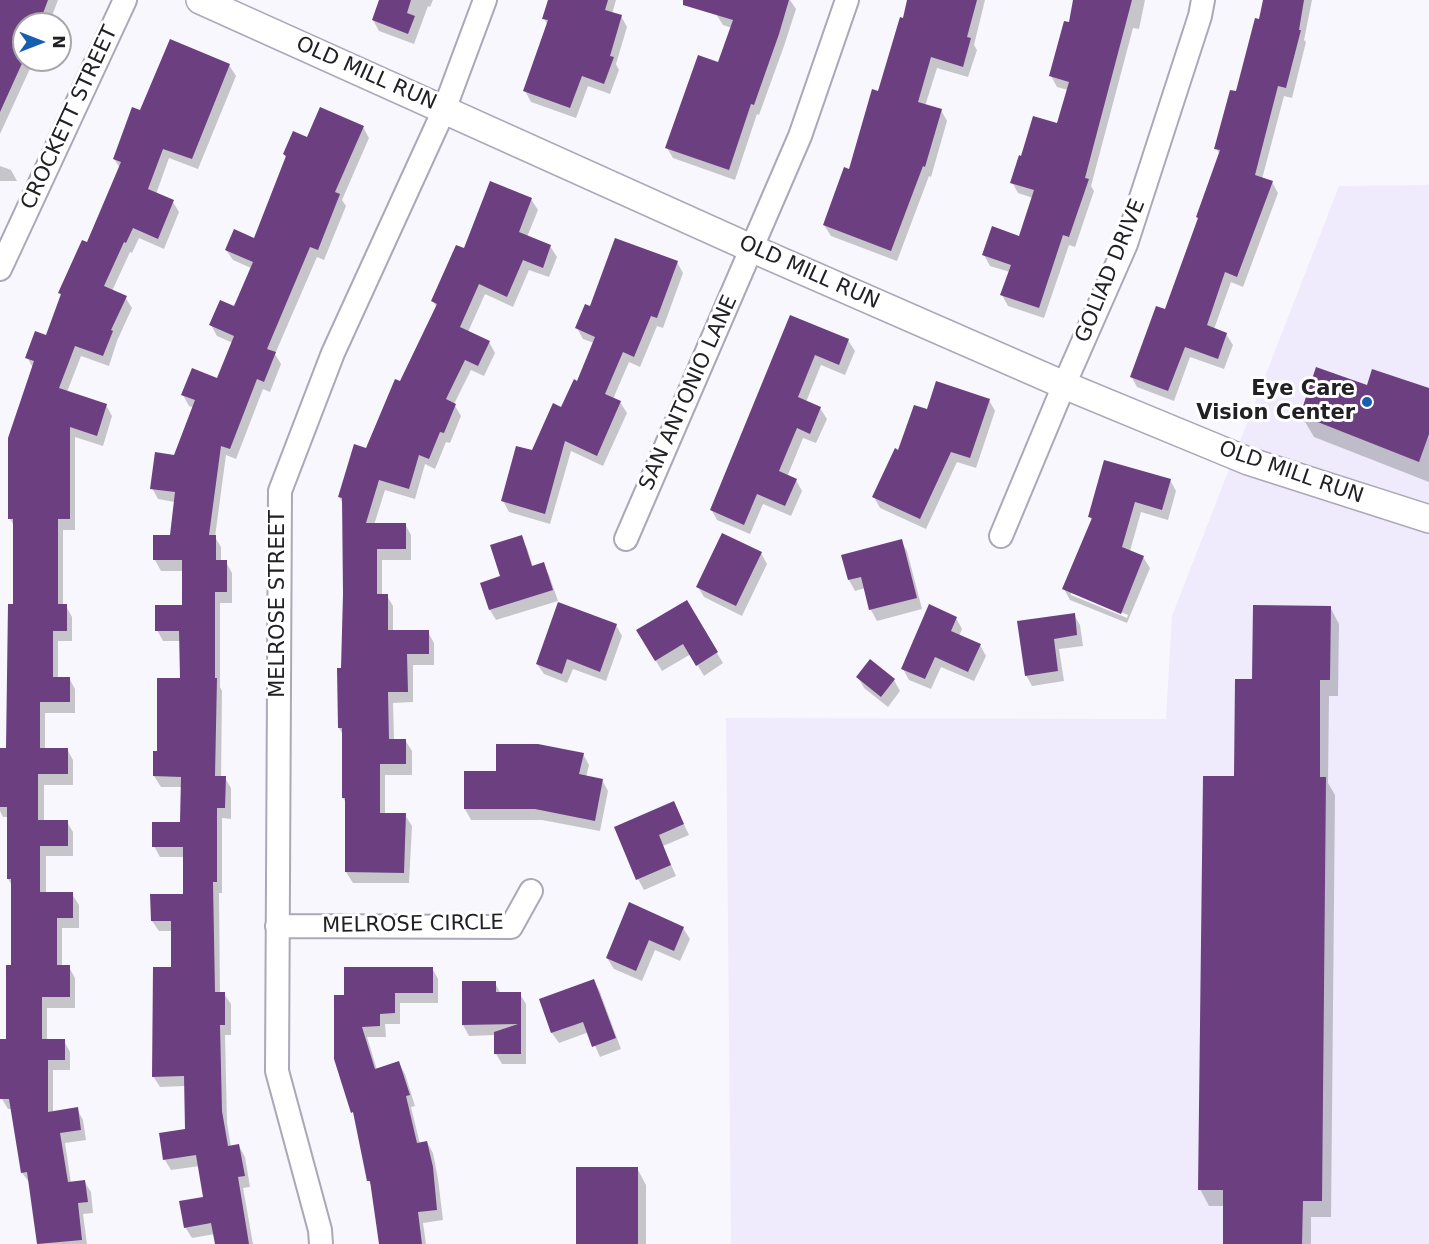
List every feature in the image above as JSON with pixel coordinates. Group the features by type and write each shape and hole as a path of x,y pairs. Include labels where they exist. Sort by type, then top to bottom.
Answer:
{"street":[{"name":"CROCKETT STREET","path":"0,269 125,0"},
{"name":"OLD MILL RUN","path":"200,0 1064,386 1248,461 1429,519"},
{"name":"MELROSE STREET","path":"321,1244 320,1230 276,1071 280,491 333,353 444,110 486,0"},
{"name":"SAN ANTONIO LANE","path":"626,538 800,136 847,0"},
{"name":"GOLIAD DRIVE","path":"1001,536 1126,244 1200,16 1203,0"},
{"name":"MELROSE CIRCLE","path":"277,926 511,927 531,891"}],"shaded area":[{"path":"1429,185 1429,1244 731,1244 726,718 1166,719 1172,616 1339,186"}],"building":[{"path":"0,0 48,0 44,12 12,12 12,72 18,72 0,112"},
{"path":"379,0 411,0 407,13 415,16 408,34 372,20"},
{"path":"548,0 608,0 605,10 622,15 610,56 614,57 604,84 582,76 570,108 523,91 548,20 542,19"},
{"path":"683,0 789,0 754,105 751,104 729,170 665,148 698,55 718,62 733,20 683,5"},
{"path":"907,0 977,0 967,37 971,38 963,67 931,57 918,102 942,109 925,167 923,166 891,251 823,225 844,167 849,169 872,89 878,91"},
{"path":"1073,0 1132,0 1085,178 1089,179 1069,237 1063,235 1039,308 1000,295 1011,265 982,255 992,226 1019,236 1034,190 1010,183 1033,116 1057,123 1069,82 1049,76 1064,21 1069,22"},
{"path":"1263,0 1304,0 1299,30 1301,30 1286,88 1278,86 1255,175 1273,181 1237,277 1225,272 1207,325 1227,333 1218,359 1185,347 1168,391 1130,377 1156,306 1165,309 1198,218 1196,217 1220,150 1214,149 1230,90 1236,91 1255,18 1259,19"},
{"path":"170,39 230,64 192,159 163,149 148,189 174,200 158,239 133,228 126,243 124,242 104,286 127,296 111,330 113,331 103,356 75,346 59,388 107,404 97,436 70,427 70,519 58,519 58,604 67,604 67,631 53,631 53,677 70,677 70,702 40,702 40,748 68,748 68,774 38,774 38,820 68,820 68,846 40,846 40,892 73,892 73,918 57,918 57,965 70,965 70,997 42,997 42,1039 65,1039 65,1060 48,1060 48,1112 78,1107 81,1130 60,1133 68,1182 85,1180 88,1202 78,1203 82,1240 37,1244 27,1172 21,1173 9,1099 0,1099 0,1039 6,1039 6,965 11,965 11,879 7,879 7,807 0,807 0,748 6,748 8,604 13,604 13,519 8,519 8,438 34,361 25,358 35,331 46,335 61,294 58,293 82,240 87,242 121,162 113,159 132,107 140,110"},
{"path":"320,107 364,126 335,192 340,194 318,250 310,247 267,349 276,352 264,382 257,379 230,449 221,446 209,535 216,535 216,560 227,560 227,592 215,592 215,678 217,678 215,776 226,776 225,808 217,808 217,882 213,882 215,992 225,992 225,1025 220,1025 222,1111 228,1146 239,1144 245,1176 238,1177 249,1244 215,1244 211,1223 184,1228 179,1201 203,1197 196,1155 163,1160 159,1133 185,1129 184,1076 152,1077 153,967 171,967 171,921 151,921 150,894 183,894 183,847 152,847 152,822 180,822 181,777 153,776 153,751 157,751 157,678 180,678 179,631 155,631 155,605 182,605 182,560 153,560 153,535 170,535 175,492 150,489 155,452 174,455 195,400 181,395 192,368 217,378 234,336 209,325 220,300 234,306 253,262 225,250 234,229 254,238 286,156 283,154 293,131 307,137"},
{"path":"490,181 532,198 519,232 551,245 543,268 523,260 507,297 479,284 460,327 490,341 478,366 465,360 446,399 456,404 444,433 440,432 429,459 419,455 409,489 379,480 366,523 406,523 406,549 377,549 377,594 388,594 388,630 429,630 429,654 407,654 408,692 388,692 389,739 406,739 406,764 380,764 380,813 406,813 404,873 345,872 342,728 338,728 337,668 341,668 343,594 342,498 338,497 354,444 366,448 395,379 400,381 437,304 431,301 456,245 464,248"},
{"path":"615,238 678,261 657,318 651,316 634,357 623,352 605,394 621,401 597,456 565,441 545,514 501,501 516,446 532,450 553,403 561,407 574,379 577,381 595,337 575,328 585,304 590,306"},
{"path":"790,315 849,339 839,365 815,355 798,397 821,407 810,434 797,428 779,471 797,479 785,506 757,494 744,525 710,510"},
{"name":"Eye Care Vision Center","path":"1316,367 1367,385 1372,369 1429,388 1429,434 1419,462 1300,415"},
{"path":"936,381 990,399 970,458 951,452 920,519 872,497 895,448 898,450 914,405 927,409"},
{"path":"1104,460 1171,479 1162,510 1135,502 1122,547 1144,556 1121,614 1062,589 1092,518 1088,517"},
{"path":"722,533 762,552 736,606 696,587"},
{"path":"522,535 532,566 544,562 553,590 489,610 480,583 500,576 490,545"},
{"path":"902,539 917,598 869,610 861,577 848,580 841,555"},
{"path":"687,600 718,652 696,666 683,644 655,661 636,630"},
{"path":"558,602 617,624 600,672 567,659 562,674 536,664"},
{"path":"929,604 957,617 951,631 981,644 968,672 935,657 925,679 901,669"},
{"path":"1253,605 1331,606 1330,680 1320,680 1320,777 1326,777 1322,1201 1303,1201 1302,1244 1223,1244 1223,1190 1198,1190 1203,776 1234,776 1235,679 1252,679"},
{"path":"1075,613 1077,635 1054,639 1058,671 1025,676 1017,621"},
{"path":"870,659 895,679 881,697 856,677"},
{"path":"496,744 538,744 584,753 579,774 603,779 595,821 535,809 464,809 464,771 496,771"},
{"path":"674,801 684,824 659,835 671,865 636,880 614,827"},
{"path":"629,902 684,927 674,951 649,940 636,971 606,958"},
{"path":"344,967 433,967 433,993 395,993 395,1013 380,1014 380,1026 362,1027 375,1069 399,1061 410,1095 406,1096 417,1143 427,1141 433,1167 437,1210 418,1212 422,1244 379,1244 370,1181 367,1181 353,1112 351,1113 334,1059 334,995 344,995"},
{"path":"594,979 616,1038 592,1047 583,1022 551,1033 539,999"},
{"path":"462,981 496,981 496,992 521,992 521,1054 494,1054 494,1032 518,1024 462,1025"},
{"path":"576,1167 638,1167 638,1244 576,1244"}],"place":[{"name":"Eye Care Vision Center","path":"1367,402"}]}
